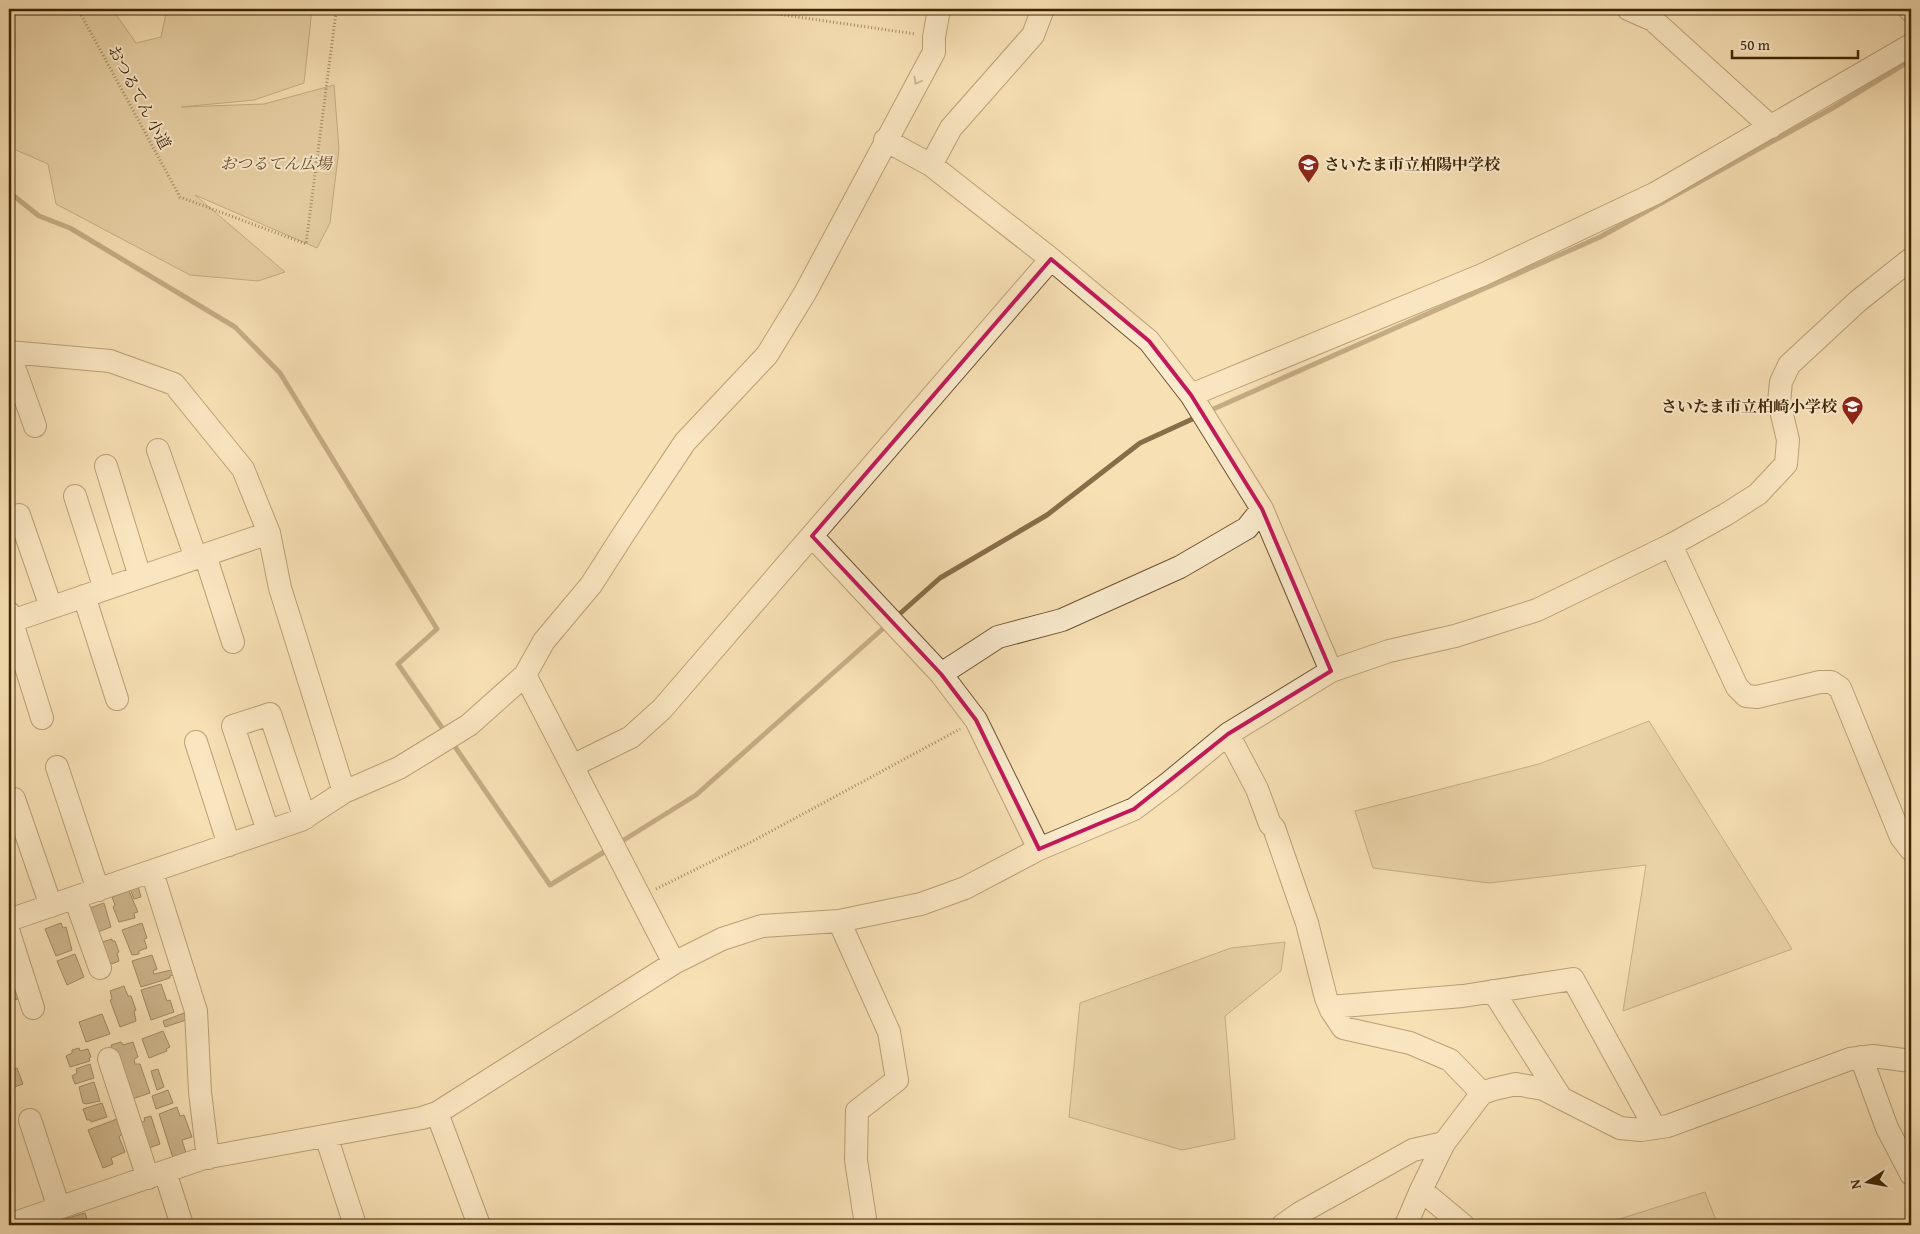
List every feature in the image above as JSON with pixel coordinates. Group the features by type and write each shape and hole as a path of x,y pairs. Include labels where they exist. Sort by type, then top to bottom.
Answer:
{"street":[{"path":"9,920 305,818 344,792 399,768 469,725 525,675 544,640 591,585 685,442 767,355 805,293 885,140 934,52 934,37 939,9"},
{"path":"931,165 950,128 1033,35 1042,9"},
{"path":"1628,9 1653,20 1771,127"},
{"path":"1190,395 1482,275 1656,193 1911,45"},
{"path":"885,140 931,165 1051,258 1149,341 1190,395 1262,509 1331,671"},
{"path":"572,766 631,737 662,709 1051,258"},
{"path":"16,1224 208,1158 437,1114 674,963 722,938 762,926 839,921 921,904 965,888 1039,849 1134,809 1228,734 1331,671 1389,651 1455,636 1537,610 1671,544 1758,494 1786,464 1788,440 1779,402 1781,382 1789,365 1858,301 1911,258"},
{"path":"35,426 9,352 110,361 174,384 242,468 270,534 280,588 344,792"},
{"path":"158,450 233,642"},
{"path":"106,466 140,577"},
{"path":"75,496 117,699"},
{"path":"941,674 998,638 1062,620 1180,567 1246,528 1262,509"},
{"path":"20,515 51,607"},
{"path":"42,718 10,618 51,607 270,534"},
{"path":"812,536 941,674 976,720 1039,849"},
{"path":"1671,544 1737,687 1746,696 1757,697 1820,682 1830,682 1840,688 1908,839"},
{"path":"525,675 674,963"},
{"path":"268,832 233,726 270,714 305,818"},
{"path":"1228,734 1257,789 1270,824 1274,828 1307,923 1326,998 1343,1028 1410,1043 1450,1060 1482,1093"},
{"path":"196,742 229,845"},
{"path":"57,766 98,890"},
{"path":"14,799 51,906"},
{"path":"152,872 196,1011 200,1092 208,1158"},
{"path":"75,898 100,968"},
{"path":"839,921 889,1032 897,1080 856,1111 856,1160 866,1225"},
{"path":"9,932 34,1008"},
{"path":"1330,1007 1463,996 1573,979 1655,1128"},
{"path":"1493,991 1561,1098"},
{"path":"1406,1225 1420,1190 1444,1143 1482,1093 1494,1089 1516,1084 1543,1089 1620,1128 1641,1130 1668,1126 1850,1059 1873,1056 1911,1061"},
{"path":"1861,1057 1887,1128 1911,1174"},
{"path":"109,1059 156,1175 182,1225"},
{"path":"437,1114 479,1225"},
{"path":"30,1120 59,1208"},
{"path":"326,1136 355,1225"},
{"path":"1283,1225 1300,1213 1413,1150 1444,1143"},
{"path":"1420,1190 1463,1225"}],"path":[{"name":"おつるてん 小道","path":"78,9 180,196 306,244 336,12 409,9"},
{"path":"742,9 934,37"},
{"path":"640,897 753,841 976,720"}],"highlighted area":[{"path":"1051,259 1149,341 1191,395 1262,509 1331,671 1228,734 1134,809 1039,849 976,720 941,674 812,536"}],"green space":[{"name":"おつるてん広場","path":"9,9 112,9 136,43 161,37 167,9 312,9 304,83 254,100 181,107 264,104 334,85 339,149 330,223 317,248 195,195 285,272 258,281 190,275 56,204 48,164 9,147"},
{"path":"1649,721 1792,949 1623,1011 1646,865 1489,883 1373,868 1355,811 1539,764"},
{"path":"1285,942 1281,971 1225,1016 1235,1139 1182,1150 1069,1117 1080,1003 1231,948"},
{"path":"1705,1192 1718,1225 1609,1225 1610,1222"}],"building":[{"path":"138,886 141,897 134,899 130,889"},
{"path":"129,891 138,912 134,913 135,918 119,922 113,907 115,905 112,897"},
{"path":"104,903 111,927 95,933 87,909"},
{"path":"61,923 63,928 66,927 72,950 56,956 45,929"},
{"path":"142,923 147,938 144,939 147,948 139,951 139,954 132,955 122,930"},
{"path":"112,939 112,941 115,941 119,952 117,953 119,961 112,964 110,962 106,963 102,942"},
{"path":"75,954 84,977 67,985 57,961"},
{"path":"152,955 157,969 153,971 154,974 176,969 177,974 141,987 132,961"},
{"path":"9,966 18,999 9,1001"},
{"path":"161,984 167,1001 170,1000 174,1012 151,1020 141,990"},
{"path":"124,986 128,996 131,996 136,1010 134,1011 136,1021 120,1027 110,1000 112,999 110,991"},
{"path":"184,1013 186,1020 165,1027 163,1021"},
{"path":"102,1014 110,1034 86,1042 79,1022"},
{"path":"163,1031 170,1047 166,1049 167,1051 149,1058 142,1039"},
{"path":"121,1042 123,1045 133,1042 138,1057 134,1059 135,1064 140,1064 150,1093 129,1100 111,1045"},
{"path":"79,1048 80,1051 88,1049 91,1057 89,1058 90,1061 70,1067 66,1056 72,1053 72,1050"},
{"path":"90,1064 94,1078 75,1084 72,1076 77,1073 76,1069"},
{"path":"17,1068 23,1084 9,1089 9,1071"},
{"path":"158,1069 164,1087 157,1090 151,1071"},
{"path":"94,1082 100,1101 83,1103 79,1087"},
{"path":"168,1090 173,1103 156,1109 152,1096"},
{"path":"102,1103 107,1117 91,1122 87,1120 83,1109"},
{"path":"177,1107 180,1116 184,1115 192,1137 182,1140 186,1153 173,1158 159,1114"},
{"path":"151,1116 160,1144 146,1149 138,1124 145,1121 144,1118"},
{"path":"117,1119 122,1134 119,1137 125,1152 111,1158 113,1164 103,1168 88,1130"},
{"path":"85,1213 89,1225 59,1225 58,1221"}],"waterway":[{"path":"1209,411 1600,237 1831,109 1911,60"},
{"path":"9,192 39,216 70,228 235,327 280,373 437,629 398,664 445,732"},
{"path":"895,618 940,578 1047,515 1140,443 1199,416"},
{"path":"619,843 696,795 887,625"},
{"path":"451,741 550,885 609,849"}],"place":[{"name":"さいたま市立柏陽中学校","path":"1308,183"},
{"name":"さいたま市立柏崎小学校","path":"1853,425"}]}
